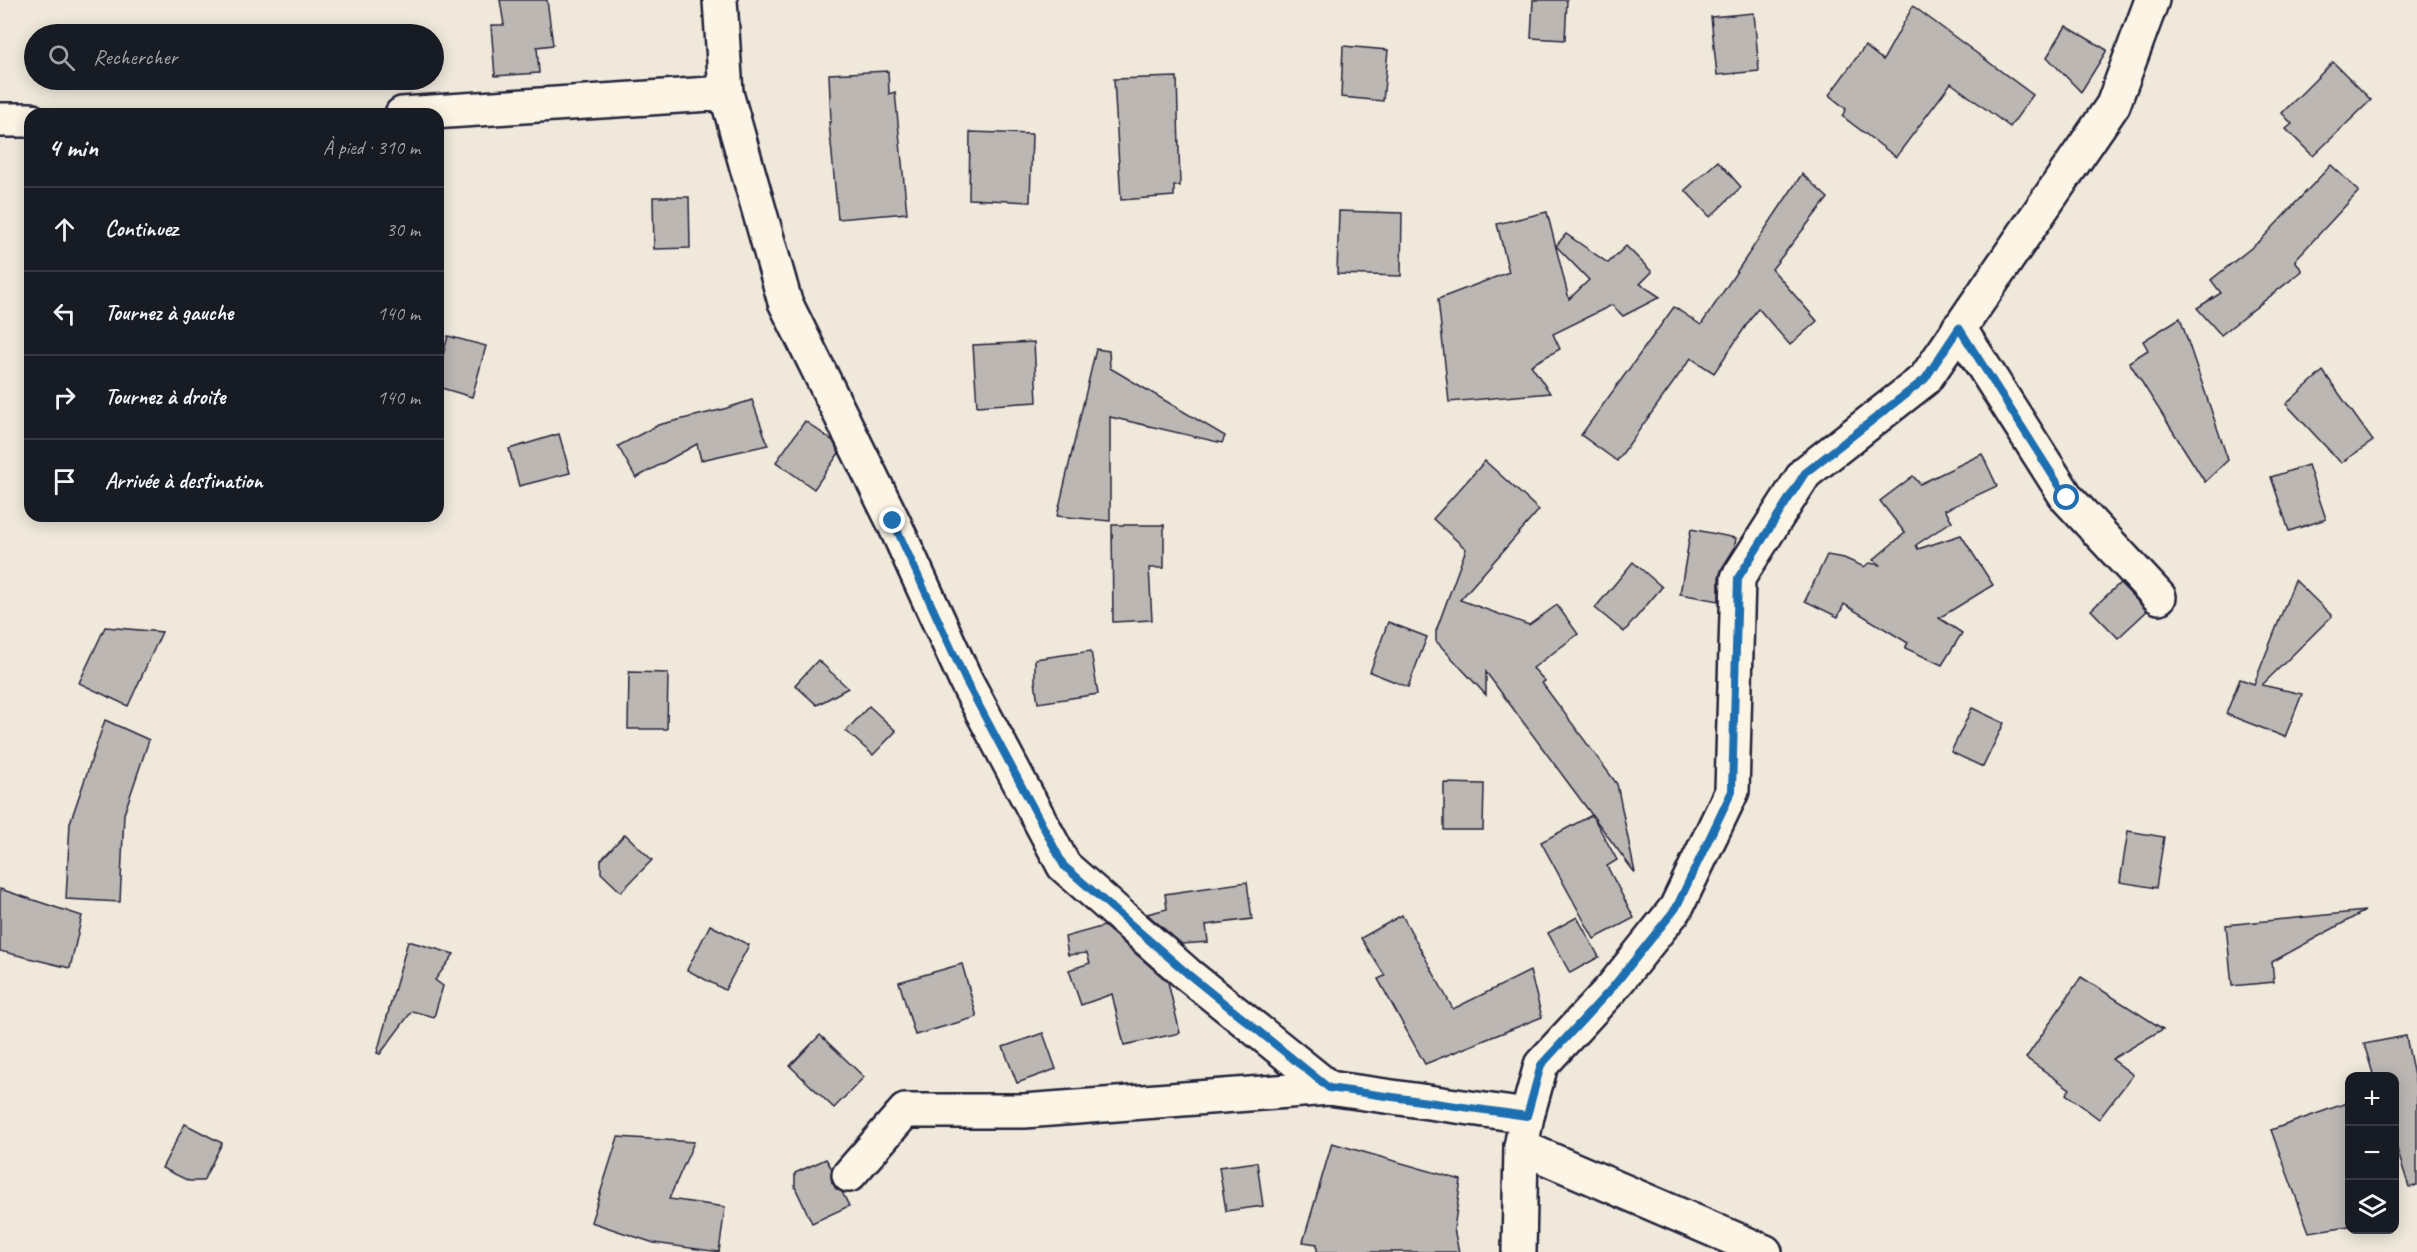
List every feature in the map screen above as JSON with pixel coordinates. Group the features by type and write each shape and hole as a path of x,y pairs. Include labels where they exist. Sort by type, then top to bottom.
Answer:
{"street":[{"path":"720,0 726,93 785,302 893,521 966,681 1064,866 1188,974 1329,1088"},
{"path":"1519,1252 1524,1131 1541,1065 1612,988 1676,908 1732,791 1738,578 1805,473 1925,379 2113,105 2152,0"},
{"path":"444,111 726,93"},
{"path":"0,120 24,120"},
{"path":"1959,328 2067,498 2159,597"},
{"path":"849,1175 905,1111 1024,1111 1329,1088 1524,1131 1765,1252"}],"building":[{"path":"500,0 547,0 553,45 537,47 539,73 495,76 491,25 504,25"},
{"path":"1533,0 1567,0 1565,40 1531,38"},
{"path":"1913,6 2033,95 2010,127 1951,83 1896,157 1842,116 1846,109 1829,95 1865,46 1883,60"},
{"path":"1754,13 1759,71 1717,75 1711,17"},
{"path":"2066,26 2107,50 2081,92 2047,57"},
{"path":"1343,46 1388,50 1383,101 1341,97"},
{"path":"2333,62 2371,100 2313,156 2286,129 2292,124 2282,113"},
{"path":"888,71 889,94 895,92 907,213 838,219 829,122 831,122 829,74"},
{"path":"1177,77 1180,186 1174,186 1174,196 1121,200 1114,79"},
{"path":"970,132 1032,134 1030,202 969,199"},
{"path":"1718,161 1741,187 1710,217 1685,190"},
{"path":"2331,165 2359,191 2295,260 2302,271 2221,335 2197,308 2221,293 2211,280 2261,240"},
{"path":"1802,174 1828,198 1772,269 1817,321 1790,345 1758,308 1714,373 1691,358 1617,461 1581,435 1674,307 1701,325"},
{"path":"653,197 689,197 690,248 654,249"},
{"path":"1339,211 1402,213 1401,276 1337,274"},
{"path":"1547,212 1569,299 1589,280 1556,246 1566,234 1608,263 1626,246 1652,272 1640,284 1660,297 1623,316 1612,305 1553,334 1560,349 1531,365 1550,393 1449,402 1438,299 1509,272 1497,224"},
{"path":"2180,318 2228,460 2205,482 2129,362 2148,350 2143,341"},
{"path":"448,336 486,346 472,397 444,389 444,351"},
{"path":"1034,342 1037,402 977,406 973,345"},
{"path":"1096,349 1109,351 1110,368 1225,436 1222,443 1110,417 1110,521 1057,516"},
{"path":"2323,371 2373,441 2341,463 2286,404"},
{"path":"752,400 768,445 701,460 697,444 636,478 618,446 658,425"},
{"path":"805,421 833,441 839,453 814,489 776,462"},
{"path":"559,434 570,473 519,486 509,449"},
{"path":"1982,454 1997,486 1945,510 1952,521 1916,545 1918,549 1961,535 1993,585 1939,618 1962,633 1942,665 1905,648 1908,643 1844,604 1838,617 1805,601 1827,555 1844,558 1864,567 1869,563 1881,565 1873,560 1905,533 1880,501 1913,476 1920,484"},
{"path":"1485,461 1539,510 1460,600 1529,625 1557,605 1578,634 1533,668 1545,681 1542,683 1617,784 1635,873 1486,672 1486,695 1436,641 1436,631 1466,549 1433,519"},
{"path":"2308,465 2326,519 2289,531 2271,477"},
{"path":"1112,525 1164,525 1164,568 1149,568 1152,620 1113,622"},
{"path":"1691,529 1736,538 1734,549 1719,577 1719,601 1680,594"},
{"path":"1633,562 1662,587 1624,632 1595,608"},
{"path":"2295,580 2332,616 2262,685 2302,694 2285,737 2226,714 2240,679 2254,684"},
{"path":"2120,583 2147,611 2118,638 2091,610"},
{"path":"1388,622 1427,637 1408,687 1370,672"},
{"path":"105,627 162,632 128,706 79,683"},
{"path":"1091,651 1098,694 1038,703 1035,659"},
{"path":"818,660 848,688 817,705 795,685"},
{"path":"629,672 668,673 667,729 628,729"},
{"path":"869,706 896,731 873,755 846,731"},
{"path":"1972,708 2004,723 1983,767 1951,752"},
{"path":"105,720 149,740 124,814 120,902 66,899 70,823"},
{"path":"1444,783 1484,784 1483,830 1444,830"},
{"path":"1592,815 1617,860 1607,866 1634,918 1594,939 1541,842"},
{"path":"2128,831 2164,837 2156,888 2120,882"},
{"path":"625,834 652,860 621,892 601,873 601,860"},
{"path":"1247,882 1252,919 1206,925 1208,942 1182,944 1147,914 1167,909 1165,894"},
{"path":"0,889 82,916 70,968 0,951"},
{"path":"2365,911 2272,962 2274,982 2232,986 2226,925"},
{"path":"1402,915 1453,1009 1530,971 1542,1017 1425,1064 1378,979 1385,976 1361,938"},
{"path":"1577,917 1599,957 1570,973 1548,933"},
{"path":"710,925 749,945 725,990 687,970"},
{"path":"1104,926 1168,982 1180,1033 1124,1045 1112,994 1081,1005 1069,970 1090,963 1087,953 1068,955 1065,937"},
{"path":"408,941 454,954 435,980 443,986 434,1017 412,1011 380,1054 377,1053"},
{"path":"962,964 977,1017 915,1035 899,982"},
{"path":"2081,977 2163,1029 2112,1059 2133,1075 2099,1119 2066,1094 2070,1089 2026,1058"},
{"path":"1043,1033 1056,1069 1017,1083 1003,1047"},
{"path":"820,1035 864,1077 834,1108 790,1066"},
{"path":"2406,1036 2417,1091 2417,1186 2409,1187 2399,1156 2399,1072 2372,1072 2364,1044"},
{"path":"2345,1103 2345,1227 2309,1232 2271,1130"},
{"path":"185,1124 222,1143 203,1181 189,1181 162,1168"},
{"path":"618,1137 694,1142 669,1199 725,1207 719,1252 654,1243 591,1222"},
{"path":"1332,1143 1461,1180 1454,1229 1459,1252 1317,1252 1317,1244 1303,1242"},
{"path":"826,1159 832,1169 832,1182 836,1189 842,1192 849,1206 812,1223 795,1187 795,1173"},
{"path":"1257,1162 1263,1206 1226,1211 1219,1167"}],"route":[{"path":"893,521 966,681 1064,866 1188,974 1329,1088 1527,1116 1541,1065 1612,988 1676,908 1732,791 1738,578 1805,473 1925,379 1959,328 2067,498"}]}
